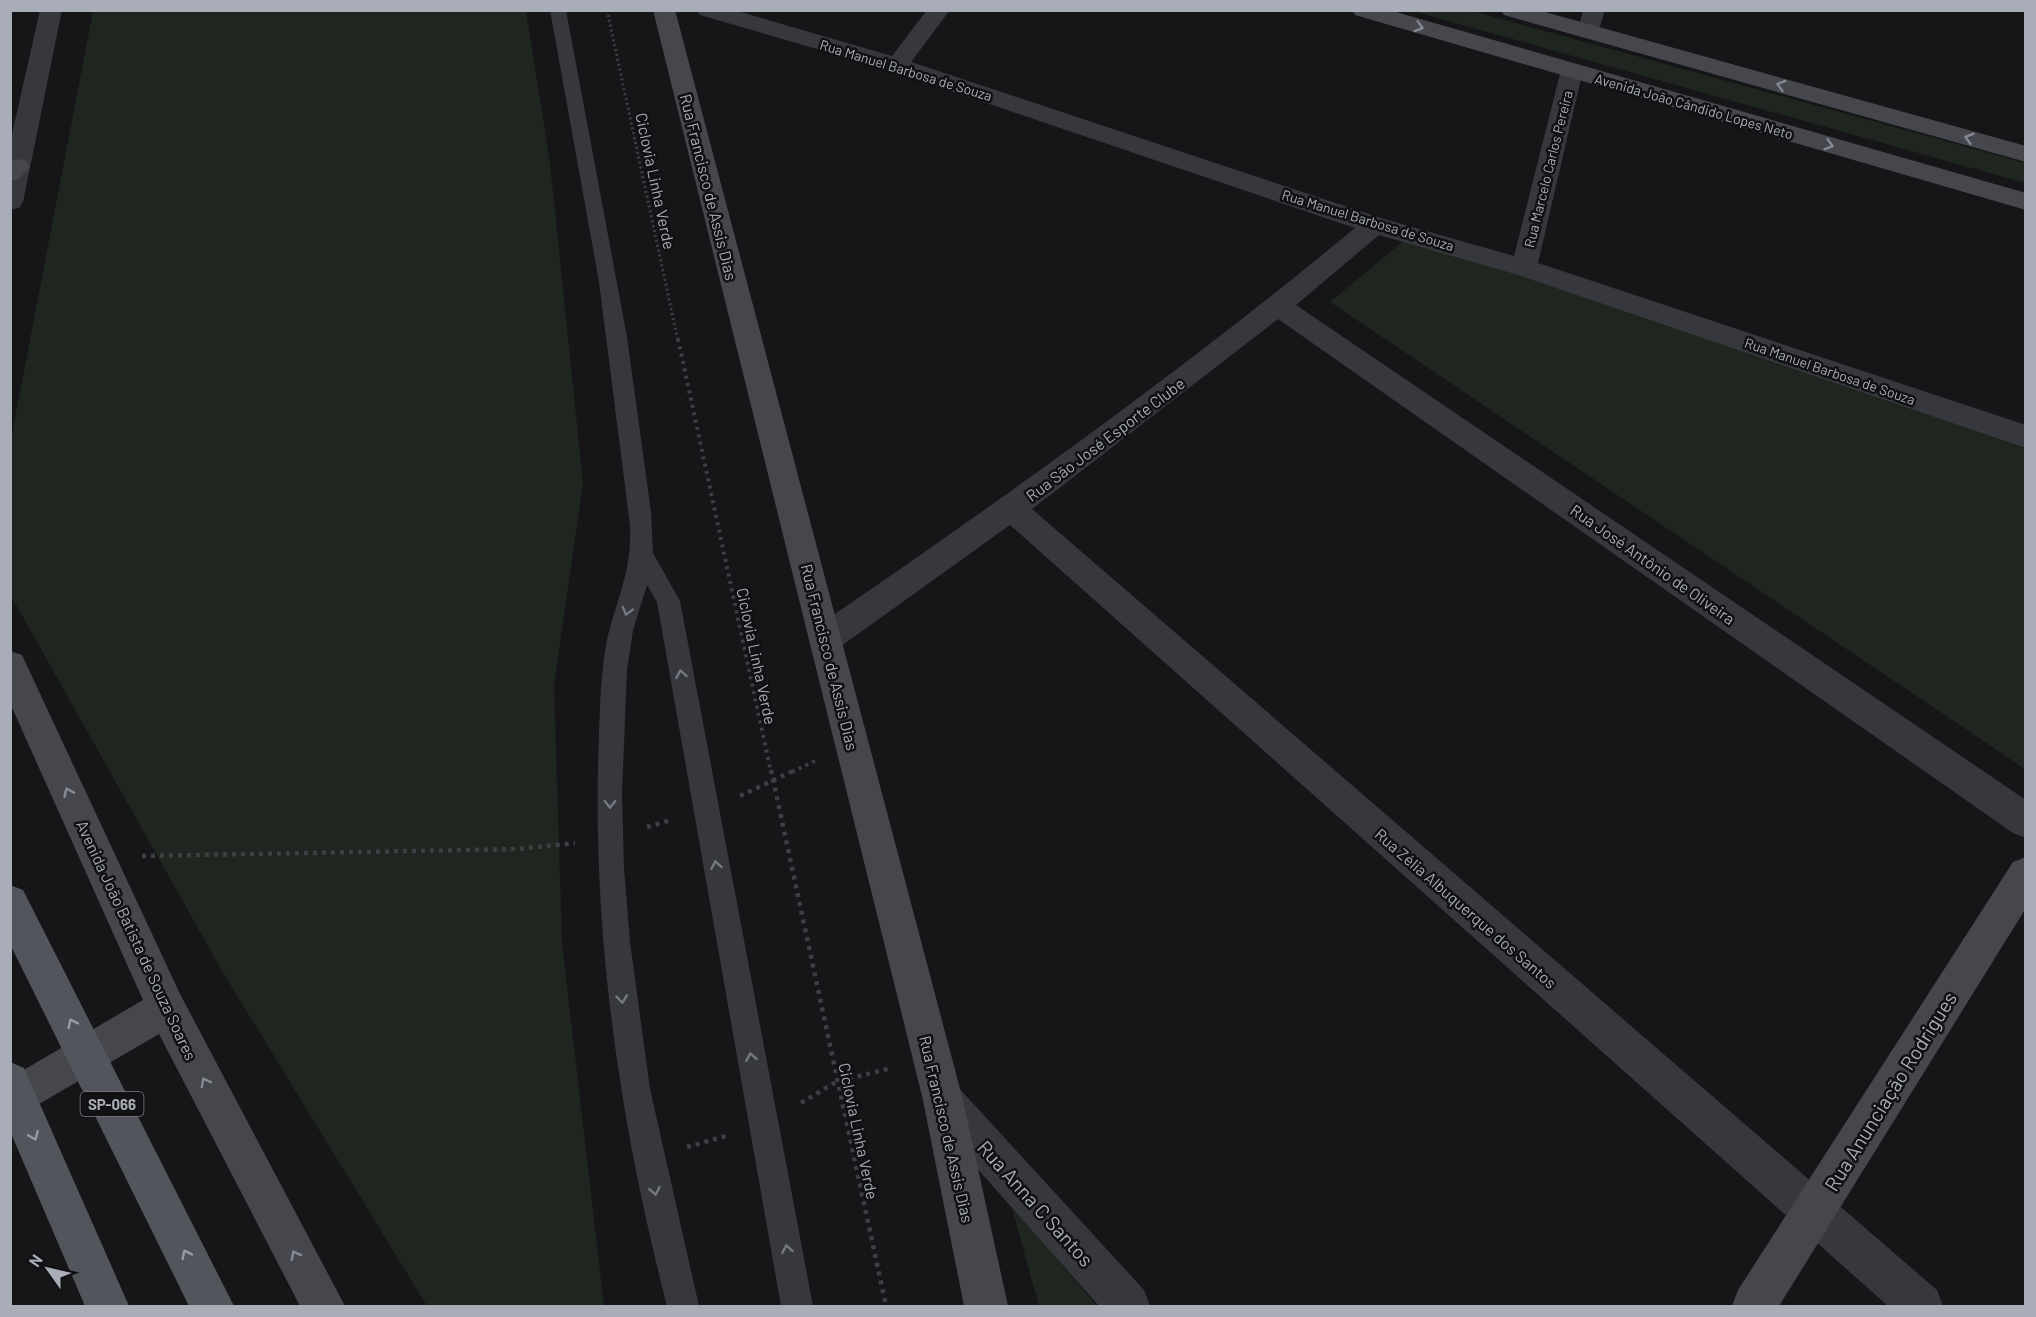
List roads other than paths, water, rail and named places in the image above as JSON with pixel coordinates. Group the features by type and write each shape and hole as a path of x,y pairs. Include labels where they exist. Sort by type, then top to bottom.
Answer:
{"main road":[{"name":"SP-066","path":"10,903 88,1054 212,1306"},
{"path":"13,1093 107,1306"}],"street":[{"path":"10,202 14,170 51,10"},
{"name":"Rua Francisco de Assis Dias","path":"664,10 933,1058 984,1298"},
{"name":"Rua Manuel Barbosa de Souza","path":"708,10 897,65 1376,225 1524,268 2025,437"},
{"path":"897,65 939,10"},
{"name":"Avenida João Cândido Lopes Neto","path":"1363,10 2025,202"},
{"path":"1512,10 1592,21 2025,154"},
{"name":"Rua Marcelo Carlos Pereira","path":"1524,268 1572,70"},
{"name":"Rua São José Esporte Clube","path":"825,639 1012,509 1280,307 1376,225"},
{"name":"Rua José Antônio de Oliveira","path":"1280,307 2025,820"},
{"name":"Rua Zélia Albuquerque dos Santos","path":"1012,509 1921,1306"},
{"name":"Avenida João Batista de Souza Soares","path":"10,664 166,1008 323,1306"},
{"name":"Rua Anunciação Rodrigues","path":"1754,1306 2025,874"},
{"path":"13,1093 88,1054 166,1008"},
{"name":"Rua Anna C Santos","path":"943,1100 1128,1306"}],"lane":[{"path":"558,10 625,386 642,554 619,641 612,721 613,900 622,1000 648,1158 661,1221 683,1306"},
{"path":"642,554 668,601 797,1306"}]}
